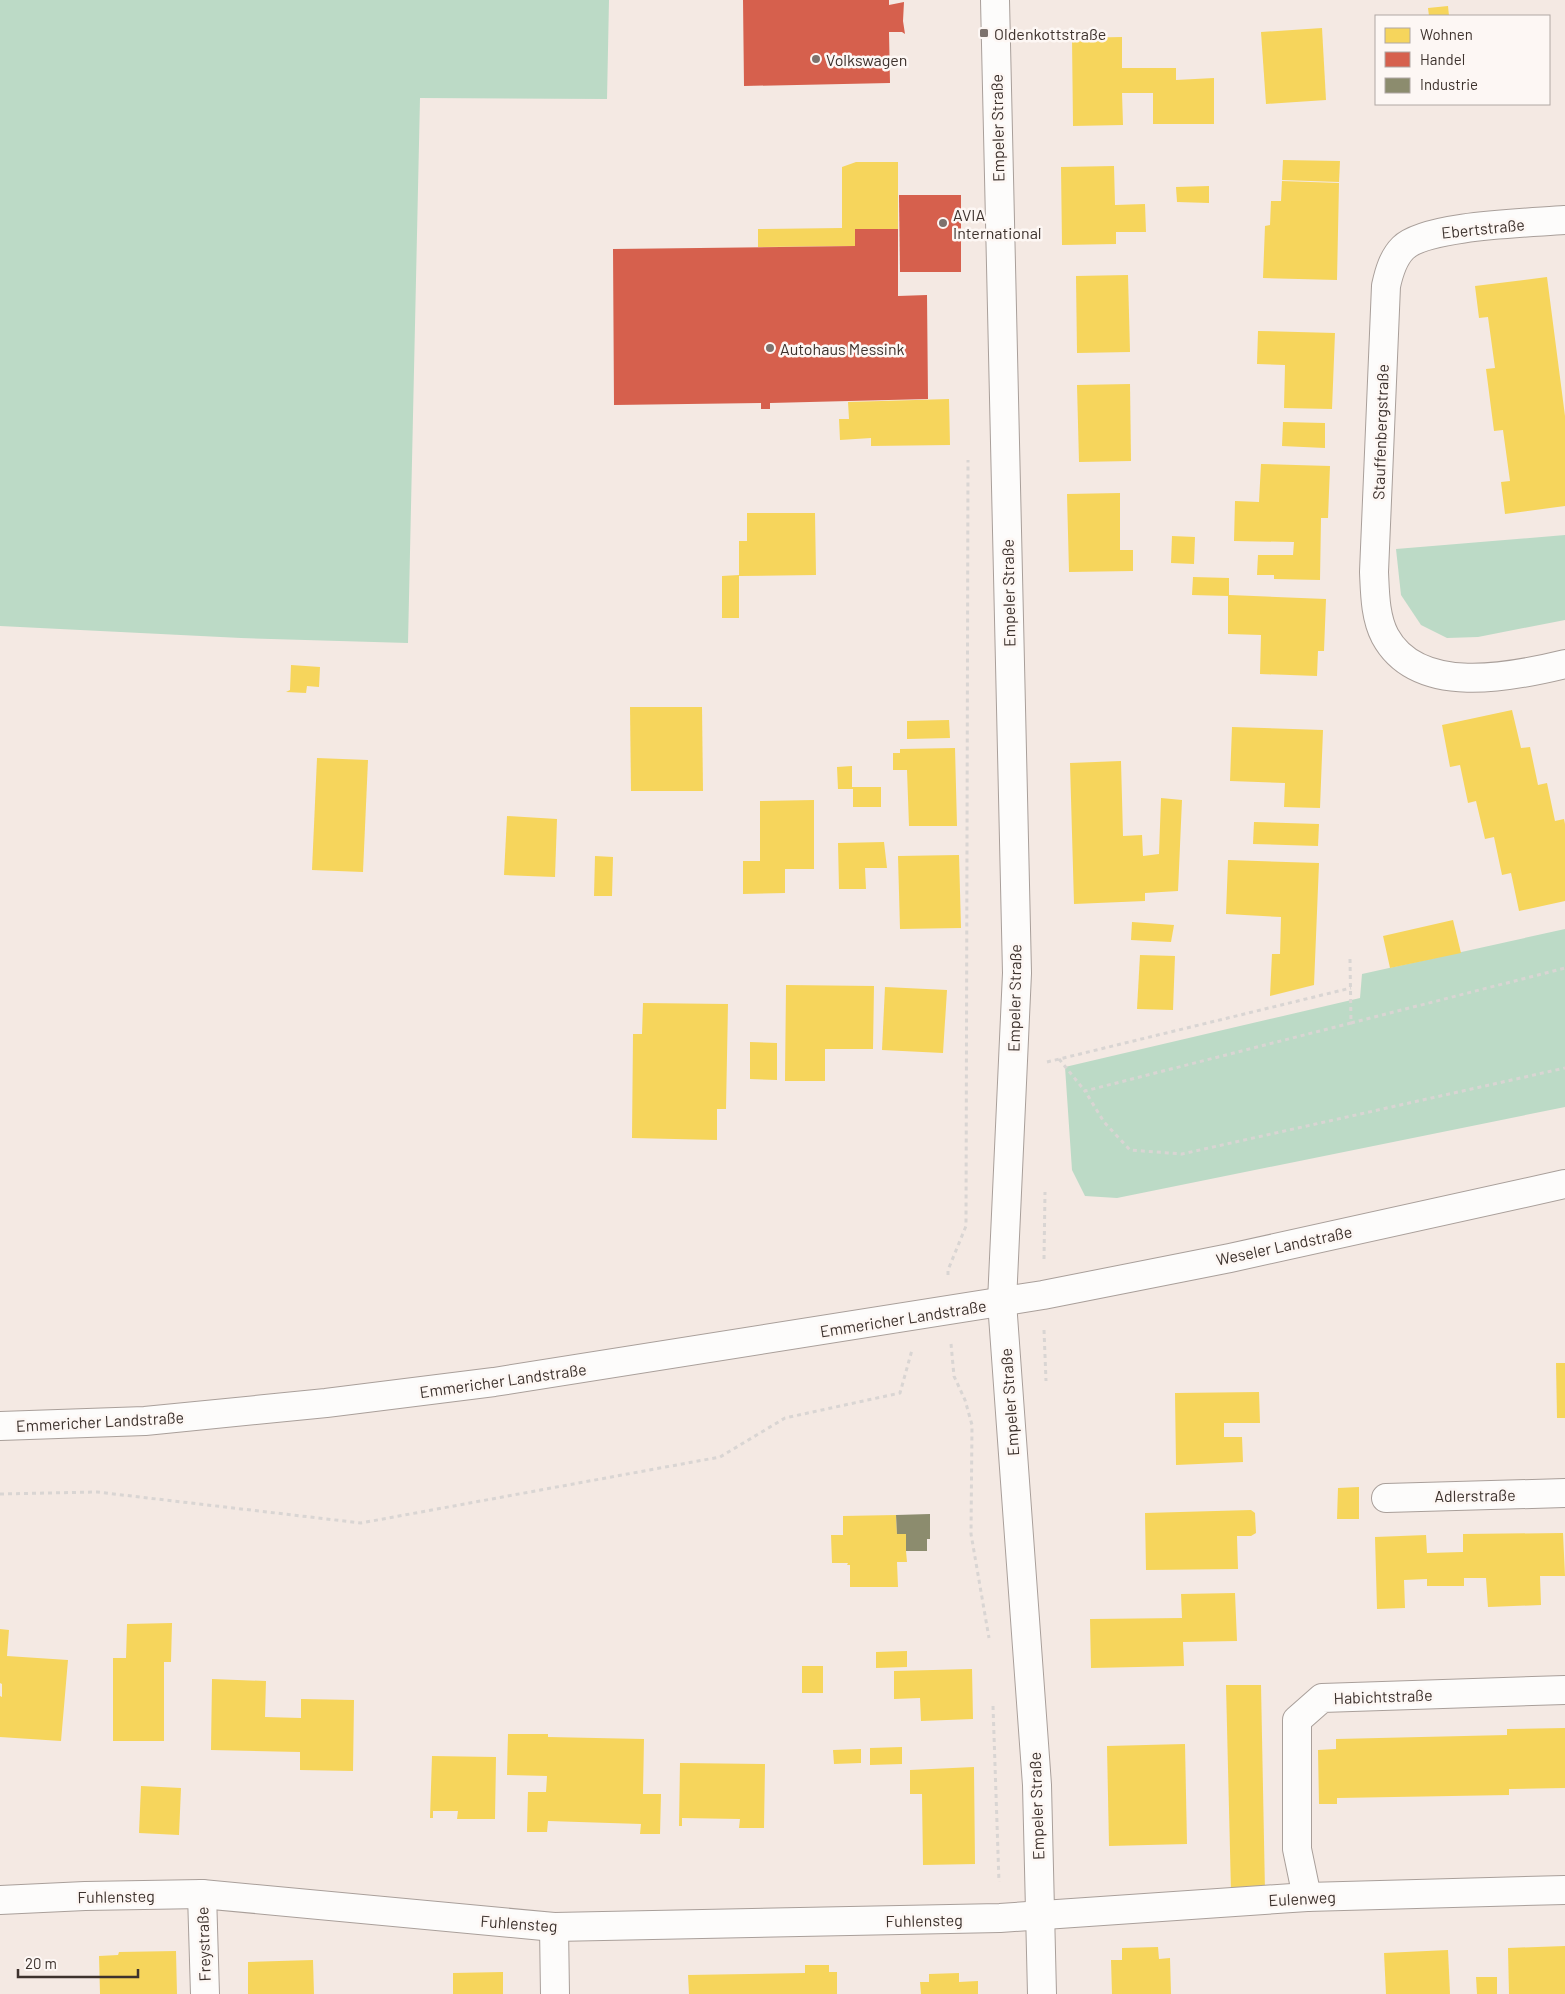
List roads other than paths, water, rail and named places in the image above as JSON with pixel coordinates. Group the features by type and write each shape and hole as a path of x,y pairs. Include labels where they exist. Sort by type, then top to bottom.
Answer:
{"street":[{"name":"Empeler Straße","path":"995,0 1017,973 1002,1302 1037,1785 1042,1994"},
{"name":"Ebertstraße","path":"1403,248 1420,238 1445,231 1565,220"},
{"name":"Stauffenbergstraße","path":"1403,248 1392,264 1386,286 1374,572 1375,595 1385,636 1394,649 1408,662 1449,677 1496,678 1565,664"},
{"name":"Weseler Landstraße","path":"1002,1302 1230,1258 1565,1184"},
{"name":"Emmericher Landstraße","path":"0,1426 145,1421 326,1403 494,1382 1002,1302"},
{"name":"Adlerstraße","path":"1386,1498 1565,1493"},
{"name":"Habichtstraße","path":"1307,1897 1297,1849 1297,1720 1322,1698 1565,1690"},
{"name":"Eulenweg","path":"1040,1915 1307,1897 1565,1890"},
{"name":"Fuhlensteg","path":"0,1900 202,1894 554,1927 1000,1918 1040,1915"},
{"name":"Freystraße","path":"202,1894 205,1994"},
{"path":"554,1927 554,1994"}],"place":[{"name":"Oldenkottstraße","path":"984,33"},
{"name":"Volkswagen","path":"816,59"},
{"name":"AVIA International","path":"943,223"},
{"name":"Autohaus Messink","path":"770,348"}]}
